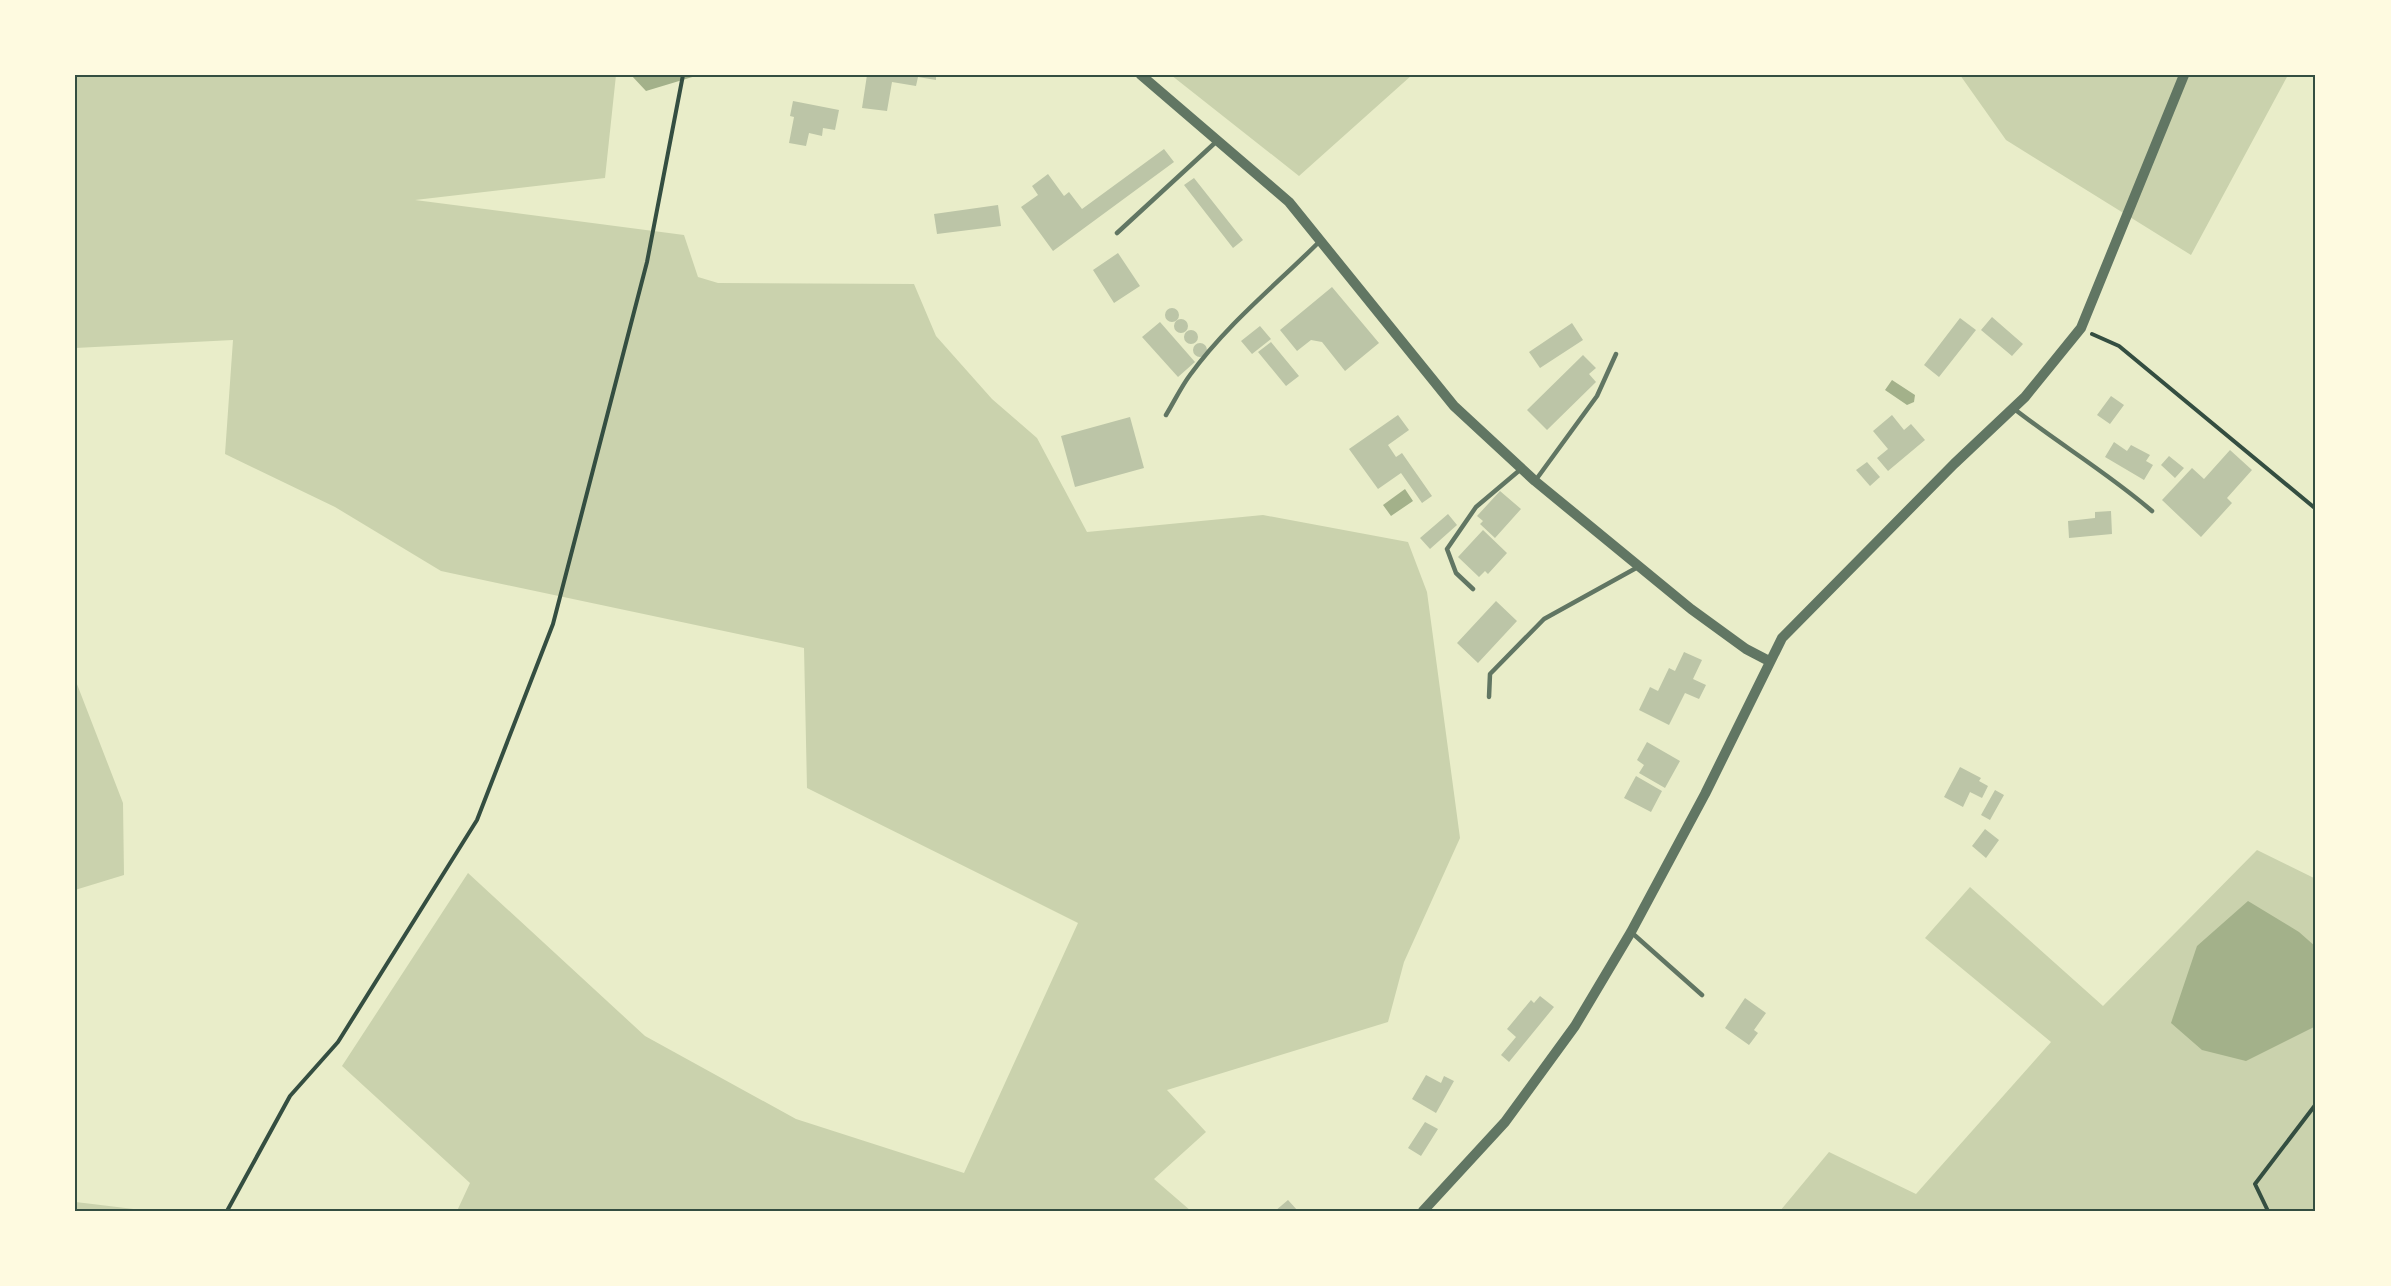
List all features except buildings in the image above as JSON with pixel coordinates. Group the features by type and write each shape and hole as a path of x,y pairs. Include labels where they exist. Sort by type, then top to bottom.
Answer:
{"street":[{"path":"1141,75 1288,202 1454,406 1521,469 1640,567 1746,649 1769,661"},
{"path":"1423,1211 1505,1122 1575,1026 1631,932 1705,794 1782,638 2013,408 2081,327 2184,75"}],"lane":[{"path":"1117,233 1217,141"},
{"path":"1166,415 1190,376 1217,342 1320,241"},
{"path":"1535,481 1592,403 1616,354"},
{"path":"2013,408 2069,451 2120,483 2152,511"},
{"path":"1473,589 1456,573 1447,549 1476,507 1521,469"},
{"path":"1489,697 1490,674 1528,633 1544,620 1640,567"},
{"path":"1631,932 1702,995"}],"path":[{"path":"227,1211 290,1096 338,1042 477,820 553,624 647,262 684,75"},
{"path":"2081,327 2119,346 2316,509"},
{"path":"2268,1211 2255,1184 2316,1104"}],"shaded area":[{"path":"75,75 616,75 605,178 415,200 684,235 698,277 718,283 914,284 936,336 992,399 1037,438 1087,532 1263,515 1408,542 1427,592 1460,838 1404,962 1388,1022 1167,1090 1206,1132 1154,1179 1191,1211 457,1211 470,1183 342,1066 468,873 645,1036 796,1119 964,1173 1078,923 807,788 804,648 441,571 335,507 225,454 233,340 75,348"},
{"path":"631,75 699,75 646,91"},
{"path":"1171,75 1412,75 1299,176"},
{"path":"1960,75 2288,75 2191,255 2006,140"},
{"path":"1892,380 1915,395 1914,402 1907,405 1885,390"},
{"path":"1405,489 1413,501 1391,516 1383,505"},
{"path":"75,679 123,803 124,875 75,890"},
{"path":"2257,850 2316,879 2316,1211 1780,1211 1829,1152 1916,1194 2051,1042 1925,938 1970,887 2103,1006"},
{"path":"2248,901 2299,932 2316,947 2316,1026 2246,1061 2202,1050 2171,1023 2197,946"},
{"path":"75,1202 84,1203 150,1211 75,1211"}]}
